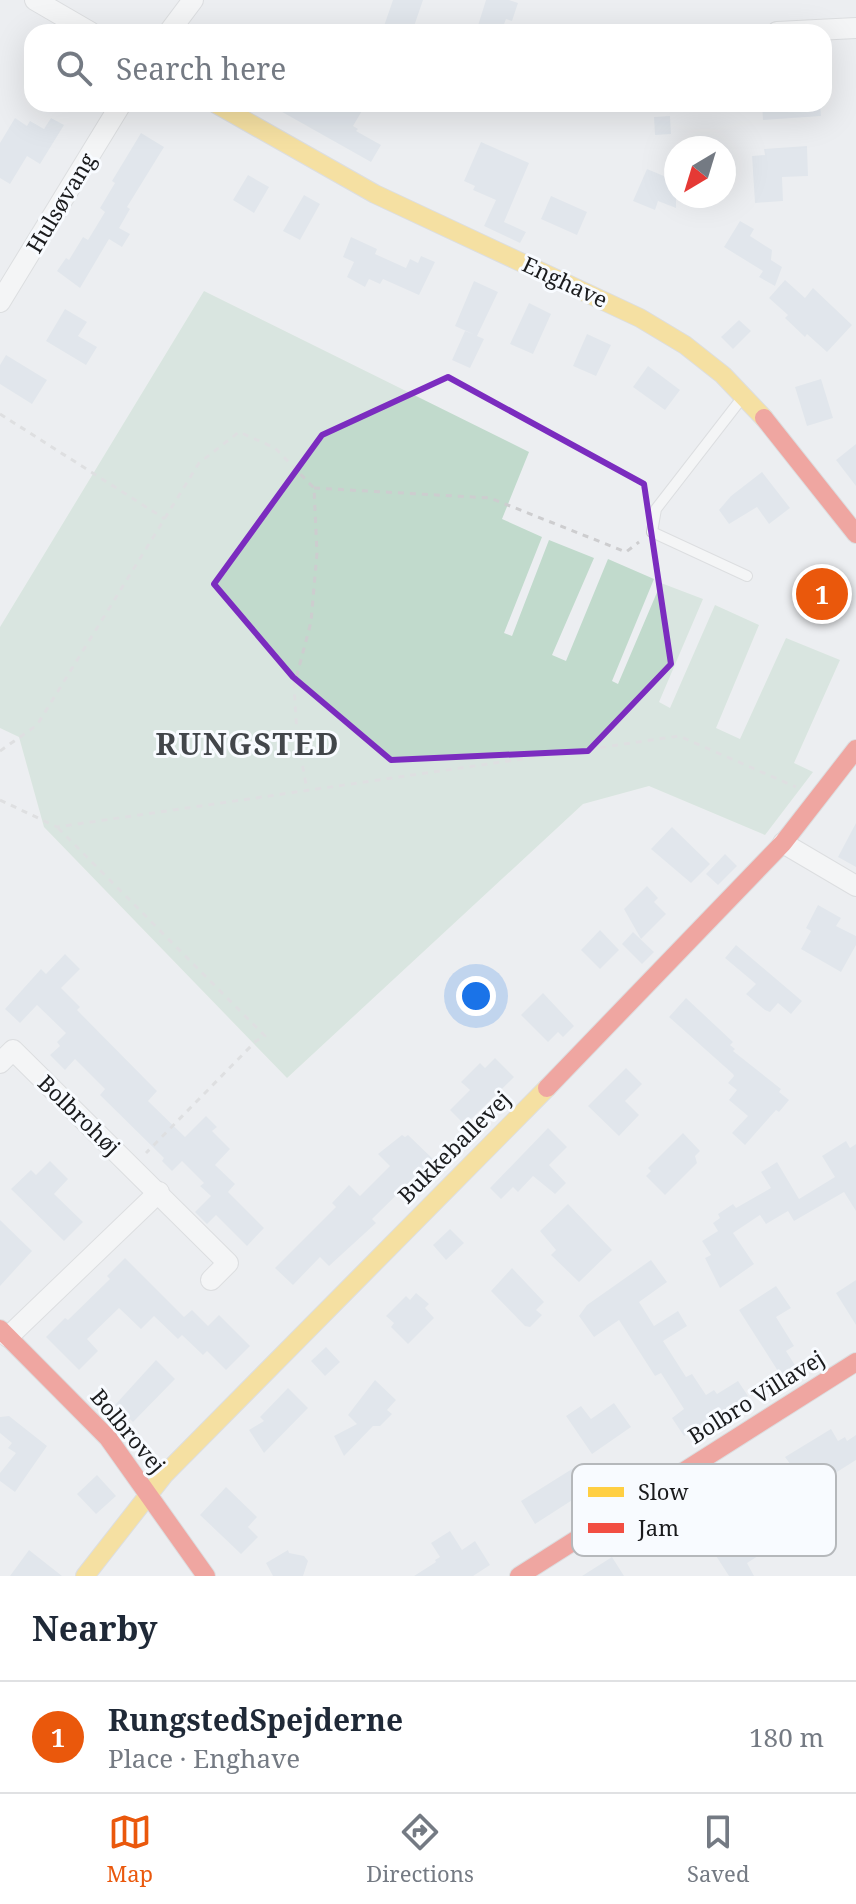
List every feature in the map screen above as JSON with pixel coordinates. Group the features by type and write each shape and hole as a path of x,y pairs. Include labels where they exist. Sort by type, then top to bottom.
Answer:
{"street":[{"path":"35,0 76,24"},
{"path":"175,24 193,0"},
{"path":"832,29 856,28"},
{"name":"Hulsøvang","path":"0,302 116,112"},
{"name":"Enghave","path":"230,112 375,194 640,318 685,345 723,375 771,426 856,534"},
{"name":"Bukkeballevej","path":"85,1576 148,1492 548,1087 783,843 856,749"},
{"path":"783,843 856,886"},
{"name":"Bolbrohøj","path":"0,1063 13,1050 159,1192 228,1263 211,1280"},
{"path":"4,1333 159,1192"},
{"name":"Bolbrovej","path":"4,1333 108,1438 206,1576"},
{"name":"Bolbro Villavej","path":"695,1464 856,1362"},
{"name":"Bolbro Villavej","path":"519,1576 572,1542"}],"lane":[{"path":"743,396 656,509 652,532 747,576"}],"path":[{"path":"0,414 165,519"},
{"path":"0,751 37,725 199,463 239,432 275,448 314,488 317,553 311,622 294,686 297,734 307,790"},
{"path":"314,488 490,498 626,552 652,532"},
{"path":"57,827 679,736 818,796"},
{"path":"0,800 57,827 265,1036 256,1041 132,1167"}],"highlighted area":[{"path":"448,377 644,484 671,664 588,751 391,760 293,677 214,584 322,435"}],"green space":[{"path":"204,291 529,452 502,519 542,537 504,633 512,636 549,540 594,558 552,655 566,661 608,559 654,579 612,681 618,684 661,583 703,599 659,702 670,708 715,605 759,625 716,728 740,739 786,638 840,660 794,763 813,772 765,835 649,786 583,804 287,1078 44,827 19,737 0,728 0,627"}],"building":[{"path":"393,0 423,0 415,24 385,24"},
{"path":"486,0 518,3 512,21 506,19 504,24 478,24"},
{"path":"282,112 361,112 353,126 358,129 356,131 381,145 371,162"},
{"path":"762,112 821,112 821,116 763,120"},
{"path":"670,116 671,134 655,135 654,117"},
{"path":"15,118 27,126 30,121 44,129 51,118 64,125 40,164 27,156 10,184 0,178 0,143"},
{"path":"141,133 164,147 127,207 130,209 119,228 130,234 122,247 109,239 80,288 57,271 66,258 69,260 83,237 88,240 105,212 100,208 115,183 112,181"},
{"path":"481,142 529,163 504,222 526,232 520,243 484,226 496,200 473,190 475,186 464,181"},
{"path":"807,146 808,176 782,177 783,201 755,203 752,156 765,155 764,149"},
{"path":"647,169 664,176 664,203 658,201 655,210 633,201"},
{"path":"248,175 269,187 254,213 233,200"},
{"path":"304,195 320,204 300,240 283,231"},
{"path":"551,196 587,212 577,235 541,219"},
{"path":"740,221 754,229 750,236 772,250 771,260 782,267 775,286 759,277 763,271 724,247"},
{"path":"351,237 377,249 375,254 406,268 410,259 418,263 421,256 435,262 419,295 383,279 380,284 369,279 365,287 347,277 354,262 343,257"},
{"path":"785,280 805,298 813,288 852,325 827,352 807,334 805,337 785,318 788,315 769,298"},
{"path":"474,281 498,292 477,336 484,339 470,368 452,360 465,331 473,334 455,326"},
{"path":"529,303 551,314 533,354 510,344"},
{"path":"65,309 87,322 78,336 97,347 86,365 46,341"},
{"path":"739,320 751,331 733,349 721,337"},
{"path":"587,334 611,345 596,376 573,366"},
{"path":"6,355 47,380 32,404 0,384 0,365"},
{"path":"648,366 680,390 665,410 633,387"},
{"path":"821,379 833,418 807,426 795,387"},
{"path":"856,444 856,486 836,460"},
{"path":"762,472 790,508 769,524 757,507 729,524 719,510 731,496"},
{"path":"826,568 848,598 818,620 796,589"},
{"path":"856,823 856,867 838,857"},
{"path":"672,827 710,864 691,883 651,849"},
{"path":"725,854 737,866 718,885 706,874"},
{"path":"647,886 658,898 654,902 666,914 641,939 624,909"},
{"path":"818,905 841,918 836,926 856,936 856,945 841,972 801,949 811,931 806,928"},
{"path":"600,930 619,950 600,969 581,950"},
{"path":"633,932 654,952 642,964 622,944"},
{"path":"736,945 802,1001 791,1014 778,1003 770,1012 765,1010 746,994 756,984 725,958"},
{"path":"65,954 80,969 61,988 80,1007 77,1010 157,1091 148,1101 185,1137 206,1116 217,1127 212,1131 230,1149 215,1165 235,1184 228,1192 264,1228 247,1246 216,1215 207,1224 195,1212 211,1196 200,1186 204,1183 182,1161 172,1171 162,1161 164,1158 100,1095 105,1089 75,1059 65,1070 50,1055 60,1046 57,1042 66,1033 37,1005 20,1023 5,1009 41,969 46,974"},
{"path":"543,993 574,1026 563,1037 558,1032 548,1042 521,1015"},
{"path":"686,998 733,1042 730,1045 735,1049 733,1051 781,1089 779,1092 789,1100 745,1145 732,1133 748,1116 729,1100 737,1090 728,1083 733,1074 669,1017"},
{"path":"495,1058 514,1077 465,1125 450,1110 470,1090 461,1082 480,1063 485,1068"},
{"path":"626,1068 642,1084 625,1101 639,1115 619,1136 588,1106"},
{"path":"548,1128 567,1147 549,1165 566,1183 555,1194 533,1176 518,1192 513,1187 501,1199 490,1188"},
{"path":"683,1133 700,1151 695,1156 697,1163 665,1195 646,1176 651,1171 648,1168"},
{"path":"402,1135 408,1135 433,1159 372,1219 376,1223 329,1266 320,1257 293,1285 275,1268 336,1207 332,1203 349,1185 360,1196 390,1166 378,1154"},
{"path":"846,1141 850,1148 856,1144 856,1211 844,1192 794,1221 788,1211 766,1224 760,1215 733,1233 754,1264 720,1288 705,1258 711,1255 702,1241 718,1231 713,1223 720,1218 718,1214 733,1204 736,1208 771,1188 761,1172 777,1162 799,1199 835,1177 822,1156"},
{"path":"50,1161 68,1179 54,1194 83,1222 64,1241 11,1189 31,1170 36,1175"},
{"path":"568,1204 612,1250 579,1282 551,1255 556,1250 540,1231"},
{"path":"0,1220 32,1251 0,1286"},
{"path":"450,1229 464,1243 446,1260 433,1245"},
{"path":"125,1258 184,1317 192,1310 208,1326 219,1315 250,1346 226,1370 207,1351 203,1355 182,1335 178,1339 154,1316 141,1329 119,1308 87,1339 98,1351 79,1370 46,1337 110,1279 107,1276"},
{"path":"651,1260 667,1282 639,1302 654,1326 678,1311 687,1326 663,1341 686,1377 692,1374 706,1395 714,1390 717,1394 738,1381 748,1396 684,1436 672,1418 684,1409 661,1373 655,1376 619,1320 594,1337 579,1316 587,1305"},
{"path":"512,1268 544,1302 536,1310 542,1315 530,1327 525,1326 491,1291"},
{"path":"856,1280 856,1325 836,1293"},
{"path":"776,1286 791,1308 776,1317 794,1346 786,1351 798,1370 783,1379 739,1310"},
{"path":"416,1293 429,1304 425,1308 434,1318 408,1344 391,1327 394,1323 386,1316 406,1296 410,1300"},
{"path":"326,1347 340,1362 325,1376 311,1361"},
{"path":"156,1360 175,1379 133,1422 115,1405"},
{"path":"375,1380 396,1400 387,1410 392,1414 380,1426 373,1426 344,1456 334,1436 357,1424 348,1415"},
{"path":"288,1388 308,1408 264,1453 249,1430 264,1421 260,1417"},
{"path":"614,1403 631,1427 592,1454 566,1416 581,1406 591,1419"},
{"path":"9,1416 47,1446 15,1492 0,1481 0,1473 16,1453 8,1448 12,1443 0,1433 0,1417"},
{"path":"831,1429 838,1441 845,1437 847,1441 856,1435 856,1460 836,1473 836,1464 790,1464 785,1457"},
{"path":"572,1469 572,1500 535,1524 521,1501"},
{"path":"97,1475 116,1496 96,1514 77,1494"},
{"path":"226,1487 257,1517 248,1527 258,1537 241,1554 200,1515"},
{"path":"450,1531 462,1550 475,1541 490,1565 473,1576 414,1576 440,1557 431,1543"},
{"path":"29,1550 62,1576 10,1576"},
{"path":"288,1550 289,1553 304,1556 308,1561 303,1576 273,1576 266,1563"},
{"path":"716,1556 758,1556 747,1563 754,1576 729,1576"},
{"path":"612,1557 624,1576 582,1576"}],"traffic: slow":[{"path":"230,112 375,194 640,318 685,345 723,375 764,418"},
{"path":"85,1576 164,1475 547,1088"}],"traffic: jam":[{"path":"764,418 856,534"},
{"path":"547,1088 783,843 856,749"},
{"path":"0,1329 108,1438 206,1576"},
{"path":"695,1464 856,1362"},
{"path":"519,1576 572,1542"}],"place":[{"name":"RungstedSpejderne","path":"822,594"}],"district":[{"name":"RUNGSTED","path":"248,745"}]}
